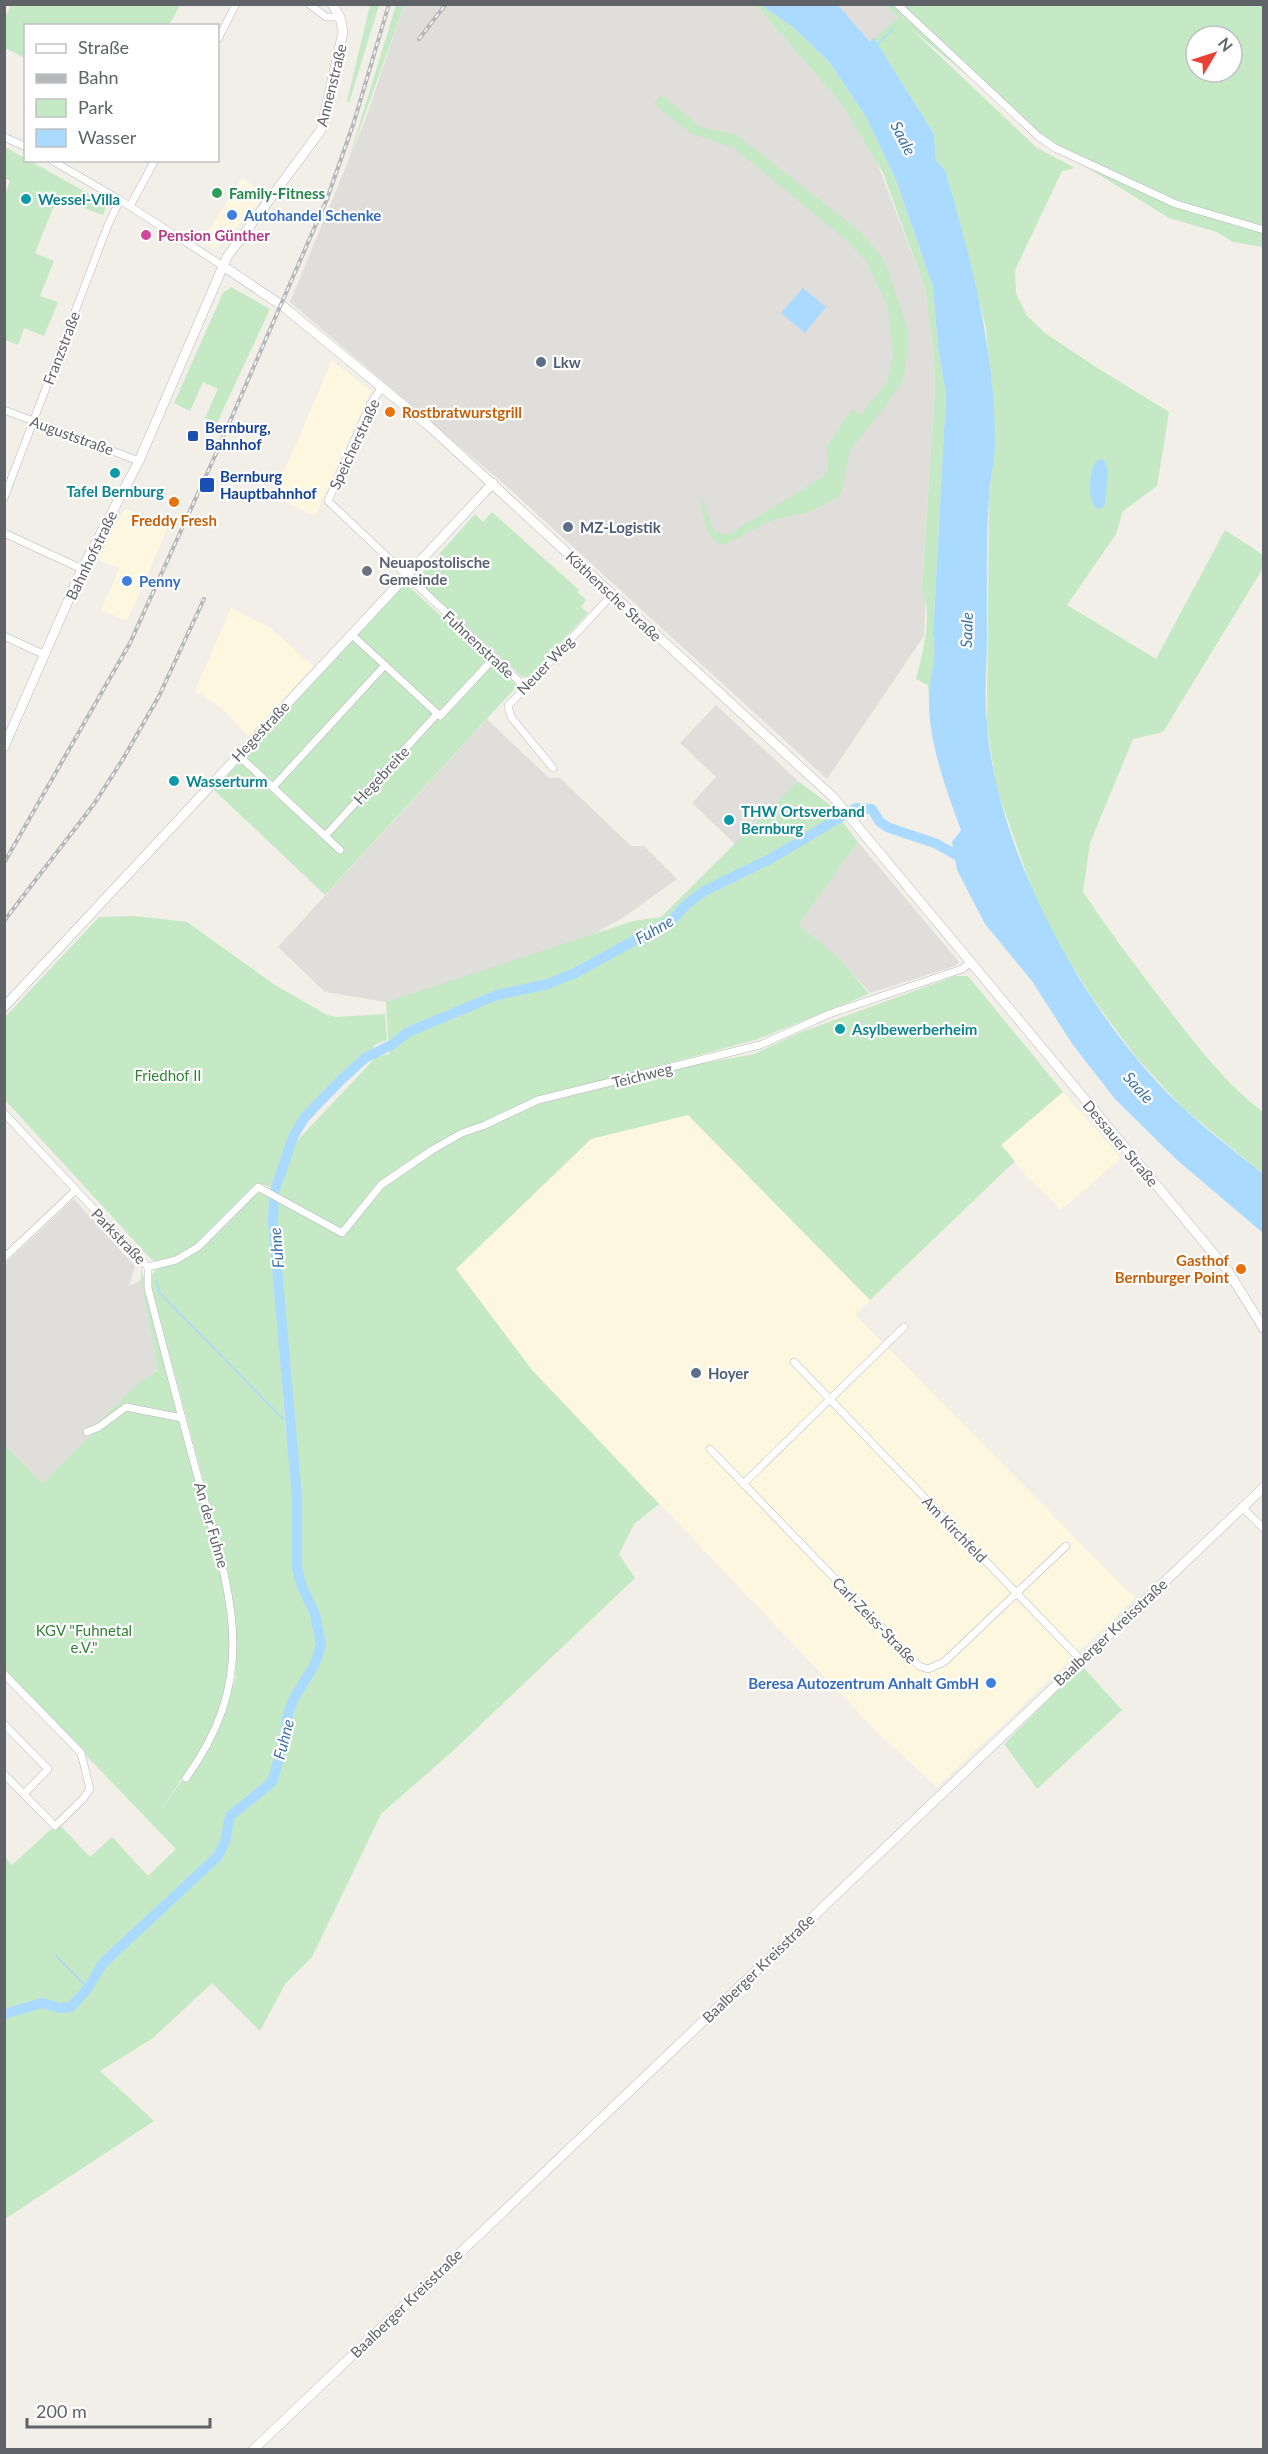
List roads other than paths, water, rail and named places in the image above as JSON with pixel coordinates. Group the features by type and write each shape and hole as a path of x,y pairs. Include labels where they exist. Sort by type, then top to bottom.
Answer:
{"main road":[{"path":"332,4 340,17"},
{"name":"Annenstraße","path":"223,266 232,249 321,130 341,45 343,32 340,17"},
{"name":"Köthensche Straße","path":"223,266 284,307 382,387 493,483 839,804 971,962"},
{"name":"Bahnhofstraße","path":"4,747 82,569 139,461 223,266"},
{"name":"Hegestraße","path":"4,1007 493,483"},
{"name":"Dessauer Straße","path":"971,962 1228,1271 1263,1329"},
{"name":"Baalberger Kreisstraße","path":"253,2450 1263,1486"}],"street":[{"path":"219,37 236,4"},
{"path":"309,4 331,19 340,17"},
{"path":"897,4 1039,137 1055,148 1176,204 1263,230"},
{"path":"4,137 24,146"},
{"path":"54,162 130,206 223,266"},
{"path":"130,206 153,162"},
{"name":"Franzstraße","path":"4,498 108,225 120,200"},
{"name":"Speicherstraße","path":"328,501 370,405 382,387"},
{"name":"Auguststraße","path":"4,410 139,461"},
{"name":"Fuhnenstraße","path":"328,501 525,687"},
{"path":"4,533 82,569"},
{"name":"Neuer Weg","path":"553,768 507,710 510,702 612,595"},
{"path":"351,634 437,714"},
{"path":"4,636 45,655"},
{"name":"Hegebreite","path":"325,836 437,714 440,716 494,658"},
{"path":"273,787 385,665"},
{"path":"238,755 340,850"},
{"name":"Teichweg","path":"342,1233 381,1185 432,1150 462,1133 485,1125 538,1100 760,1045 815,1020 962,969 971,962"},
{"name":"Parkstraße","path":"4,1113 148,1267 176,1260 198,1246 258,1187 342,1233"},
{"path":"4,1258 76,1190"},
{"name":"An der Fuhne","path":"148,1267 148,1288 224,1565 231,1603 233,1641 231,1679 225,1707 211,1740 186,1778"},
{"path":"710,1449 743,1484 904,1327"},
{"name":"Am Kirchfeld","path":"794,1362 1080,1659"},
{"path":"87,1432 99,1427 126,1407 182,1418"},
{"name":"Carl-Zeiss-Straße","path":"743,1484 919,1666 928,1669 944,1662 1016,1593"},
{"path":"1242,1507 1263,1529"},
{"path":"1016,1593 1066,1546"},
{"path":"4,1674 81,1753 90,1789 55,1826 4,1774"},
{"path":"4,1724 48,1769 24,1794"}],"water":[{"name":"Saale","path":"761,5 838,5 870,42 874,38 934,134 936,160 945,170 972,270 991,372 995,442 987,532 986,713 994,774 1008,826 1028,878 1053,931 1081,981 1113,1028 1147,1071 1182,1107 1263,1174 1263,1233 1177,1160 1115,1099 1073,1045 1032,981 985,924 957,870 952,842 961,830 939,766 930,715 929,690 934,660 933,635 946,394 938,348 933,287 896,180 866,117 830,63 794,28"},
{"path":"803,288 826,307 805,333 781,313"},
{"path":"1099,459 1104,460 1108,470 1105,504 1101,509 1096,508 1093,503 1090,490 1093,469"}],"waterway":[{"path":"877,44 894,28"},
{"name":"Fuhne","path":"4,2014 42,2003 60,2008 71,2007 88,1988 103,1963 218,1856 225,1842 230,1816 272,1782 293,1700 315,1664 321,1645 315,1614 301,1584 297,1568 297,1498 273,1222 274,1193 293,1137 304,1118 365,1058 393,1044 408,1032 497,995 548,984 575,973 672,920 704,891 770,859 856,808 872,809 879,821 887,827 937,844 956,855 966,853"},
{"path":"157,1281 159,1292 282,1418 289,1420"},
{"path":"56,1956 88,1988"}],"railway":[{"path":"4,863 130,643 214,458 327,199 354,122 389,4"},
{"path":"419,39 446,4"},
{"path":"4,921 94,804 123,759 159,696 204,599"}],"place":[{"name":"Family-Fitness","path":"217,193"},
{"name":"Wessel-Villa","path":"26,199"},
{"name":"Autohandel Schenke","path":"232,215"},
{"name":"Pension Günther","path":"146,235"},
{"name":"Lkw","path":"541,362"},
{"name":"Rostbratwurstgrill","path":"390,412"},
{"name":"Bernburg, Bahnhof","path":"193,436"},
{"name":"Tafel Bernburg","path":"115,473"},
{"name":"Bernburg Hauptbahnhof","path":"207,485"},
{"name":"Freddy Fresh","path":"174,502"},
{"name":"MZ-Logistik","path":"568,527"},
{"name":"Neuapostolische Gemeinde","path":"367,571"},
{"name":"Penny","path":"127,581"},
{"name":"Wasserturm","path":"174,781"},
{"name":"THW Ortsverband Bernburg","path":"729,820"},
{"name":"Asylbewerberheim","path":"840,1029"},
{"name":"Gasthof Bernburger Point","path":"1241,1269"},
{"name":"Hoyer","path":"696,1373"},
{"name":"Beresa Autozentrum Anhalt GmbH","path":"991,1683"}],"park label":[{"name":"Friedhof II","path":"168,1075"},
{"name":"KGV \"Fuhnetal e.V.\"","path":"84,1638"}]}
